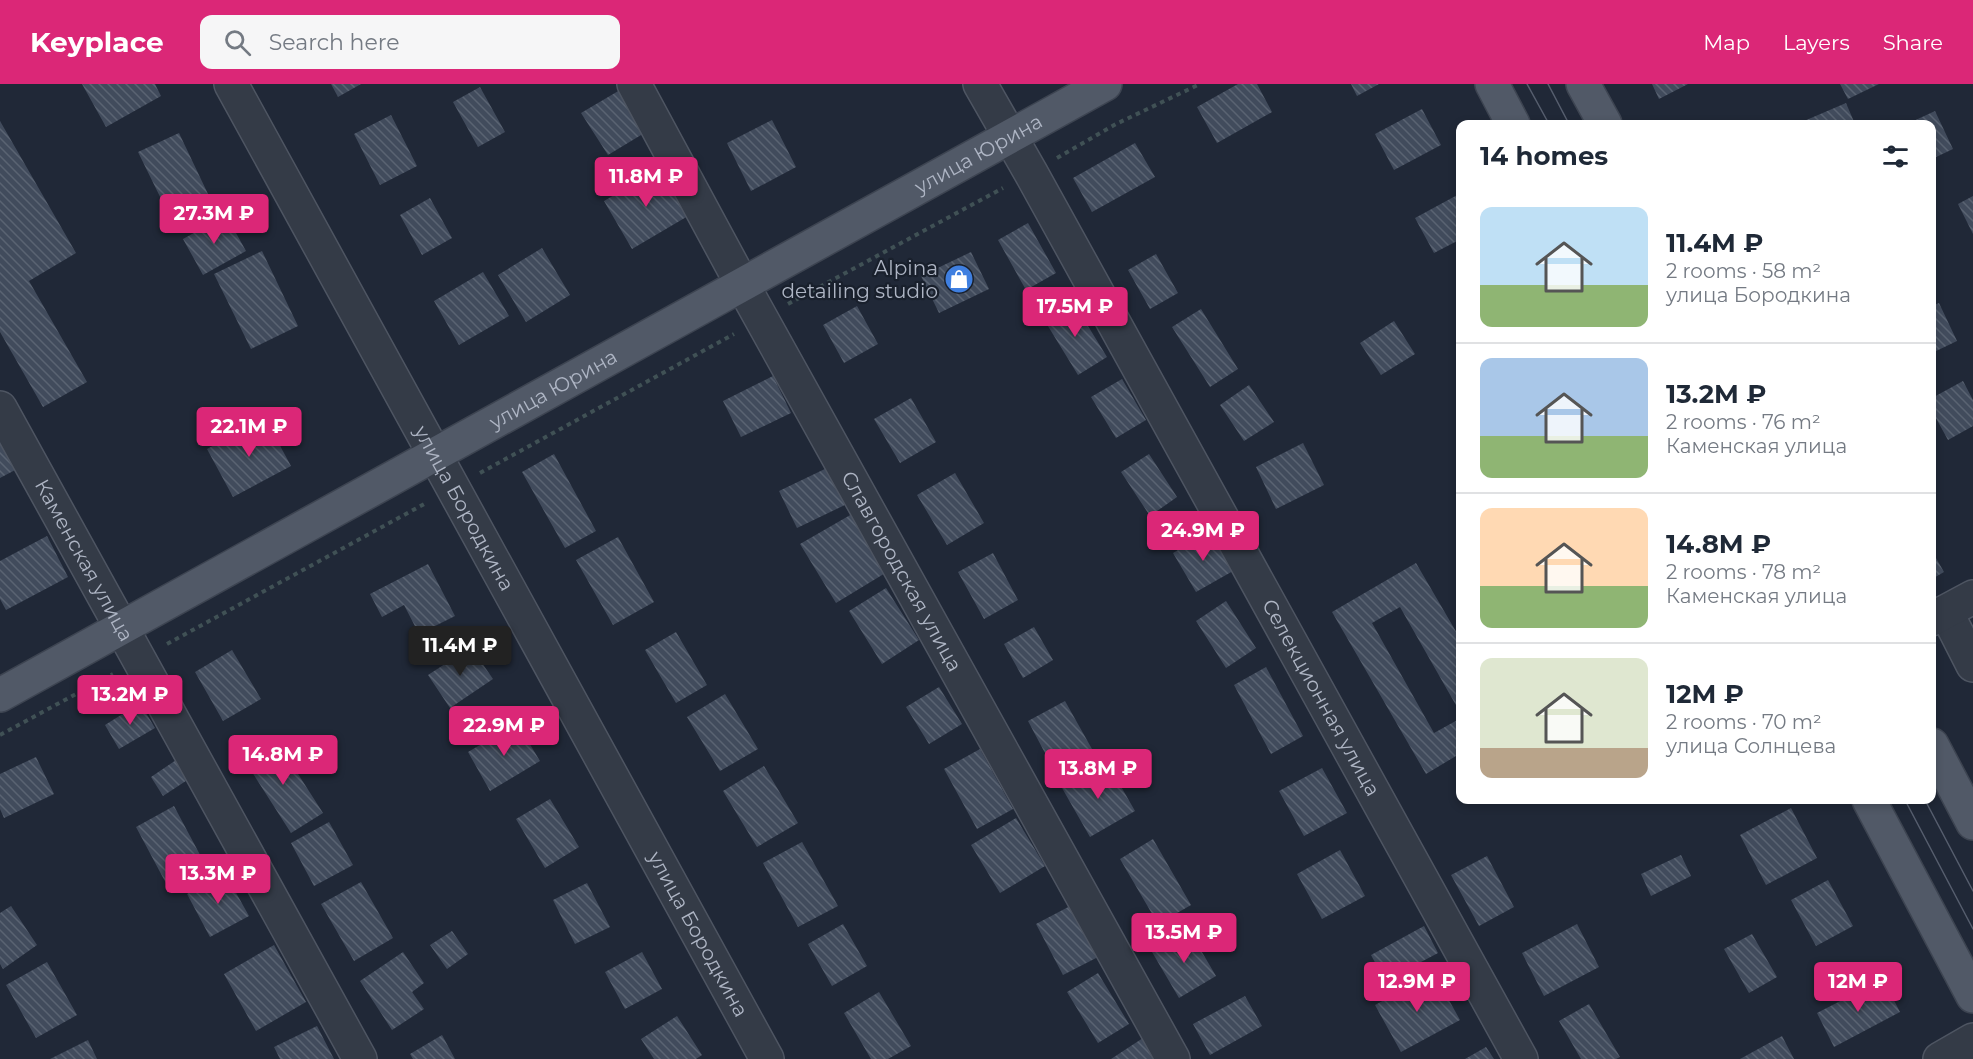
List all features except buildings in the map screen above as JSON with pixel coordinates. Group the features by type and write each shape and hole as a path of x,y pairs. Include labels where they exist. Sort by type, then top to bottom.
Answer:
{"main road":[{"name":"улица Юрина","path":"0,695 1105,84"},
{"path":"1492,84 1511,120"},
{"path":"1583,84 1603,120"},
{"path":"1936,753 1973,823"},
{"path":"1871,804 1973,996"}],"street":[{"name":"улица Бородкина","path":"231,84 767,1059"},
{"name":"Славгородская улица","path":"634,84 742,284 1173,1059"},
{"name":"Селекционная улица","path":"980,84 1521,1059"},
{"name":"Каменская улица","path":"0,408 141,659 360,1059"},
{"path":"1950,609 1973,665"},
{"path":"1940,1059 1973,1040"}],"path":[{"path":"0,735 1031,173 1116,124 1200,84"}],"tram line":[{"path":"1527,84 1547,120"},
{"path":"1548,84 1567,120"},
{"path":"1907,804 1973,929"},
{"path":"1927,804 1973,891"}],"place":[{"name":"Alpina detailing studio","path":"959,279"}]}
